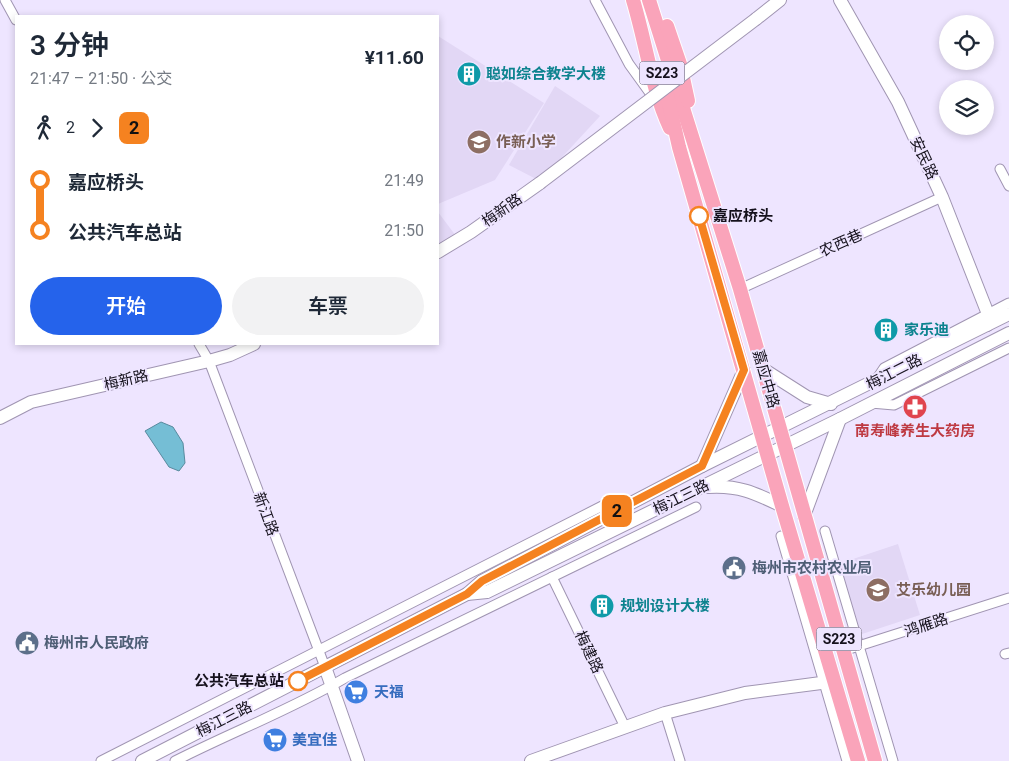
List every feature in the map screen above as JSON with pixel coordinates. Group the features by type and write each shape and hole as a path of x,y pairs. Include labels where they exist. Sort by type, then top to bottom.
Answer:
{"main road":[{"path":"633,0 661,109 679,147"},
{"name":"嘉应中路","path":"642,0 673,114 679,147 782,506 858,761"},
{"name":"嘉应中路","path":"649,0 740,289 875,761"},
{"path":"658,0 687,90 690,129"},
{"name":"梅新路","path":"439,251 471,232 540,183 780,0"},
{"name":"安民路","path":"840,0 898,102 942,196 988,320"},
{"name":"梅江二路","path":"780,428 831,404 988,320 1009,314"},
{"name":"梅江二路","path":"785,446 1009,333"},
{"name":"梅新路","path":"0,418 31,402 208,361 230,355 252,345"},
{"path":"763,369 807,397 831,404"},
{"path":"702,466 744,370"},
{"path":"804,516 840,419"},
{"name":"梅江三路","path":"142,761 467,594 482,581 702,466 780,428"},
{"name":"梅江三路","path":"467,594 487,592 785,446"},
{"path":"701,487 729,486 755,494 782,506"},
{"path":"325,667 358,761"},
{"path":"531,761 665,713 745,693 821,683"}],"street":[{"path":"5,0 15,18"},
{"path":"595,0 629,64 661,109"},
{"path":"1000,169 1009,186"},
{"name":"农西巷","path":"740,289 942,196"},
{"path":"988,320 1009,303"},
{"name":"新江路","path":"200,345 208,361 325,667"},
{"path":"871,403 894,405 1009,348"},
{"path":"101,761 610,502"},
{"path":"175,761 229,734 251,727 304,702 345,678 696,508"},
{"path":"825,531 893,761"},
{"path":"782,536 847,761"},
{"name":"梅建路","path":"552,577 625,727"},
{"name":"鸿雁路","path":"843,651 1009,598"},
{"path":"665,713 680,761"}],"shaded area":[{"name":"作新小学","path":"439,37 544,103 495,180 439,204"},
{"path":"555,86 600,116 540,181 509,165"},
{"path":"439,213 456,236 439,244"},
{"name":"艾乐幼儿园","path":"898,544 920,615 859,635 835,565"}],"water":[{"path":"161,422 173,427 183,443 185,463 179,471 169,467 145,431"}],"bus line":[{"name":"2","path":"298,681 467,594 482,581 567,539 702,466 744,370 699,216"}],"place":[{"name":"聪如综合教学大楼","path":"469,74"},
{"name":"作新小学","path":"479,142"},
{"name":"嘉应桥头","path":"699,216"},
{"name":"家乐迪","path":"886,330"},
{"name":"南寿峰养生大药房","path":"915,407"},
{"name":"梅州市农村农业局","path":"734,568"},
{"name":"艾乐幼儿园","path":"878,590"},
{"name":"规划设计大楼","path":"602,606"},
{"name":"梅州市人民政府","path":"27,643"},
{"name":"公共汽车总站","path":"298,681"},
{"name":"天福","path":"356,692"},
{"name":"美宜佳","path":"275,740"}]}
